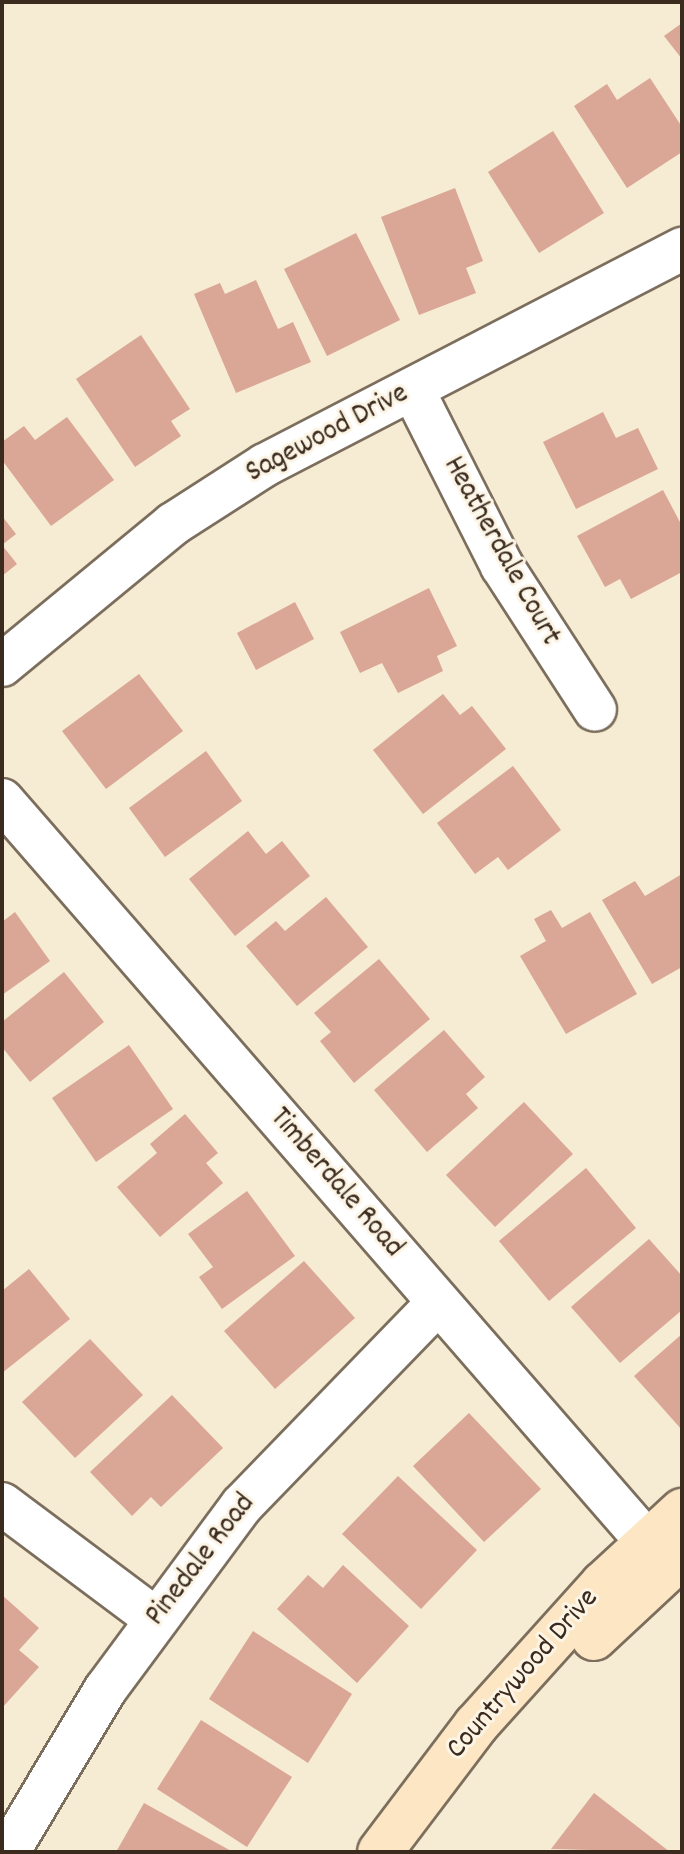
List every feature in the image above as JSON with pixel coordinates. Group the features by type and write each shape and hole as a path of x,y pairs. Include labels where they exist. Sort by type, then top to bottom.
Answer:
{"street":[{"name":"Sagewood Drive","path":"2,665 173,524 265,465 682,249"},
{"name":"Heatherdale Court","path":"413,390 502,566 595,710"},
{"name":"Timberdale Road","path":"2,800 438,1303 667,1554"},
{"name":"Pinedale Road","path":"8,1852 105,1690 242,1505 438,1303"},
{"path":"2,1504 156,1619"},
{"name":"Countrywood Drive","path":"416,1852 496,1746 667,1554 682,1511"},
{"name":"Countrywood Drive","path":"380,1852 476,1725 667,1554"}],"building":[{"path":"682,23 682,59 664,36"},
{"path":"650,78 682,127 682,152 627,188 574,106 607,84 617,100"},
{"path":"553,131 604,213 539,253 488,172"},
{"path":"455,188 483,261 466,268 476,293 419,315 381,217"},
{"path":"356,233 400,320 327,356 284,269"},
{"path":"256,280 278,329 293,322 311,362 236,393 194,294 220,283 225,294"},
{"path":"141,335 190,409 171,421 181,436 135,467 76,379"},
{"path":"603,412 616,438 638,428 658,469 576,509 543,442"},
{"path":"67,417 114,480 51,526 2,460 2,442 24,426 35,440"},
{"path":"663,490 682,526 682,572 631,599 620,579 605,587 577,536"},
{"path":"2,516 16,534 2,545"},
{"path":"2,545 17,564 2,576"},
{"path":"429,588 457,646 437,656 443,671 398,693 382,663 360,673 340,632"},
{"path":"295,602 314,639 256,670 237,633"},
{"path":"139,674 183,731 106,789 62,731"},
{"path":"443,694 460,715 472,706 506,749 423,814 373,750"},
{"path":"206,751 242,801 165,857 129,808"},
{"path":"513,766 561,830 508,870 498,857 475,874 437,823"},
{"path":"248,831 266,854 282,841 310,876 235,936 189,879"},
{"path":"682,874 682,967 652,984 602,900 635,881 645,896"},
{"path":"326,897 368,947 297,1006 246,946 276,921 285,931"},
{"path":"551,910 562,928 590,912 637,994 566,1034 520,956 546,941 534,919"},
{"path":"15,912 50,961 2,995 2,922"},
{"path":"379,959 430,1019 354,1083 320,1041 331,1032 314,1013"},
{"path":"64,972 104,1022 30,1082 2,1047 2,1022"},
{"path":"444,1030 485,1077 466,1094 478,1108 427,1152 374,1090"},
{"path":"129,1045 173,1109 96,1162 52,1098"},
{"path":"524,1102 573,1154 495,1227 446,1175"},
{"path":"185,1114 218,1153 206,1163 223,1183 160,1237 117,1187 157,1153 150,1144"},
{"path":"586,1168 636,1228 549,1301 499,1241"},
{"path":"247,1191 295,1256 222,1309 199,1277 213,1267 188,1234"},
{"path":"649,1239 682,1276 682,1310 620,1363 571,1307"},
{"path":"304,1261 355,1318 275,1389 224,1331"},
{"path":"29,1269 70,1319 2,1373 2,1291"},
{"path":"682,1334 682,1430 634,1376"},
{"path":"90,1339 143,1395 75,1458 22,1402"},
{"path":"172,1395 223,1448 161,1507 151,1497 132,1516 90,1472"},
{"path":"469,1413 541,1489 484,1542 413,1466"},
{"path":"398,1476 477,1550 421,1609 342,1534"},
{"path":"343,1565 409,1626 357,1683 277,1609 308,1575 323,1588"},
{"path":"2,1595 39,1628 19,1650 39,1667 2,1708"},
{"path":"253,1631 352,1694 308,1763 209,1699"},
{"path":"201,1720 292,1777 247,1847 157,1789"},
{"path":"594,1793 670,1852 551,1849"},
{"path":"144,1803 233,1852 116,1852"}]}
